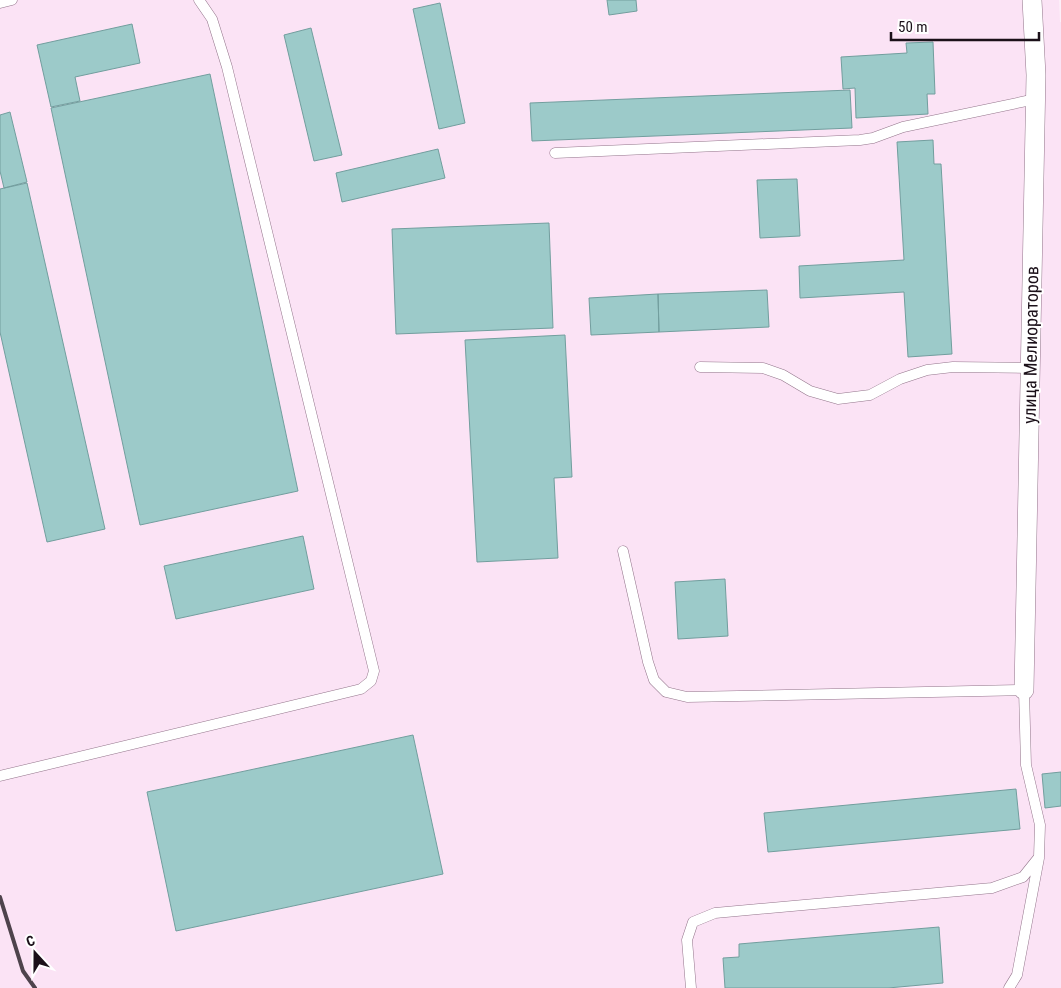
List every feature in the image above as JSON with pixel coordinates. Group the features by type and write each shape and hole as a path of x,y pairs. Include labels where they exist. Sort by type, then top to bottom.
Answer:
{"street":[{"name":"улица Мелиораторов","path":"1024,690 1036,99 1032,0"}],"lane":[{"path":"0,3 12,0"},
{"path":"0,776 361,689 371,682 374,671 227,67 212,19 199,0"},
{"path":"555,153 860,140 873,138 903,127 1036,99"},
{"path":"700,367 763,368 783,375 810,391 838,400 870,395 900,379 927,370 953,367 1030,368"},
{"path":"623,551 648,662 654,680 666,692 687,697 1024,690 1026,765 1040,825 1039,857 1017,975 1009,988"},
{"path":"691,988 687,940 693,922 714,913 992,888 1023,877 1039,857"}],"shaded area":[{"path":"0,0 1059,0 1061,22 1061,988 0,988"}],"building":[{"path":"607,0 636,0 637,11 609,15"},
{"path":"440,3 465,123 439,129 413,9"},
{"path":"132,24 140,63 75,77 80,101 51,107 37,45"},
{"path":"311,28 342,155 314,161 284,35"},
{"path":"933,42 935,94 927,94 928,114 856,118 855,88 843,89 841,57 907,53 906,43"},
{"path":"210,74 298,491 140,525 51,108"},
{"path":"850,90 852,128 532,141 530,103"},
{"path":"10,112 27,182 4,188 0,171 0,115"},
{"path":"933,140 934,164 941,164 952,354 908,357 904,292 800,298 799,266 904,260 897,142"},
{"path":"438,149 445,178 342,202 336,173"},
{"path":"797,179 800,236 760,238 757,180"},
{"path":"27,183 105,529 47,542 0,332 0,189"},
{"path":"549,223 553,328 396,334 392,229"},
{"path":"767,290 769,327 659,332 658,294"},
{"path":"658,294 659,332 591,335 589,298"},
{"path":"565,335 572,477 554,478 558,558 477,562 465,340"},
{"path":"303,536 314,589 176,619 164,566"},
{"path":"725,579 728,636 678,639 675,582"},
{"path":"413,735 443,874 176,931 147,792"},
{"path":"1061,772 1061,806 1045,808 1042,774"},
{"path":"1016,789 1020,829 768,852 764,813"},
{"path":"939,927 943,983 888,988 725,988 723,958 739,957 739,944"}],"railway":[{"path":"0,897 23,971 35,988"}]}
